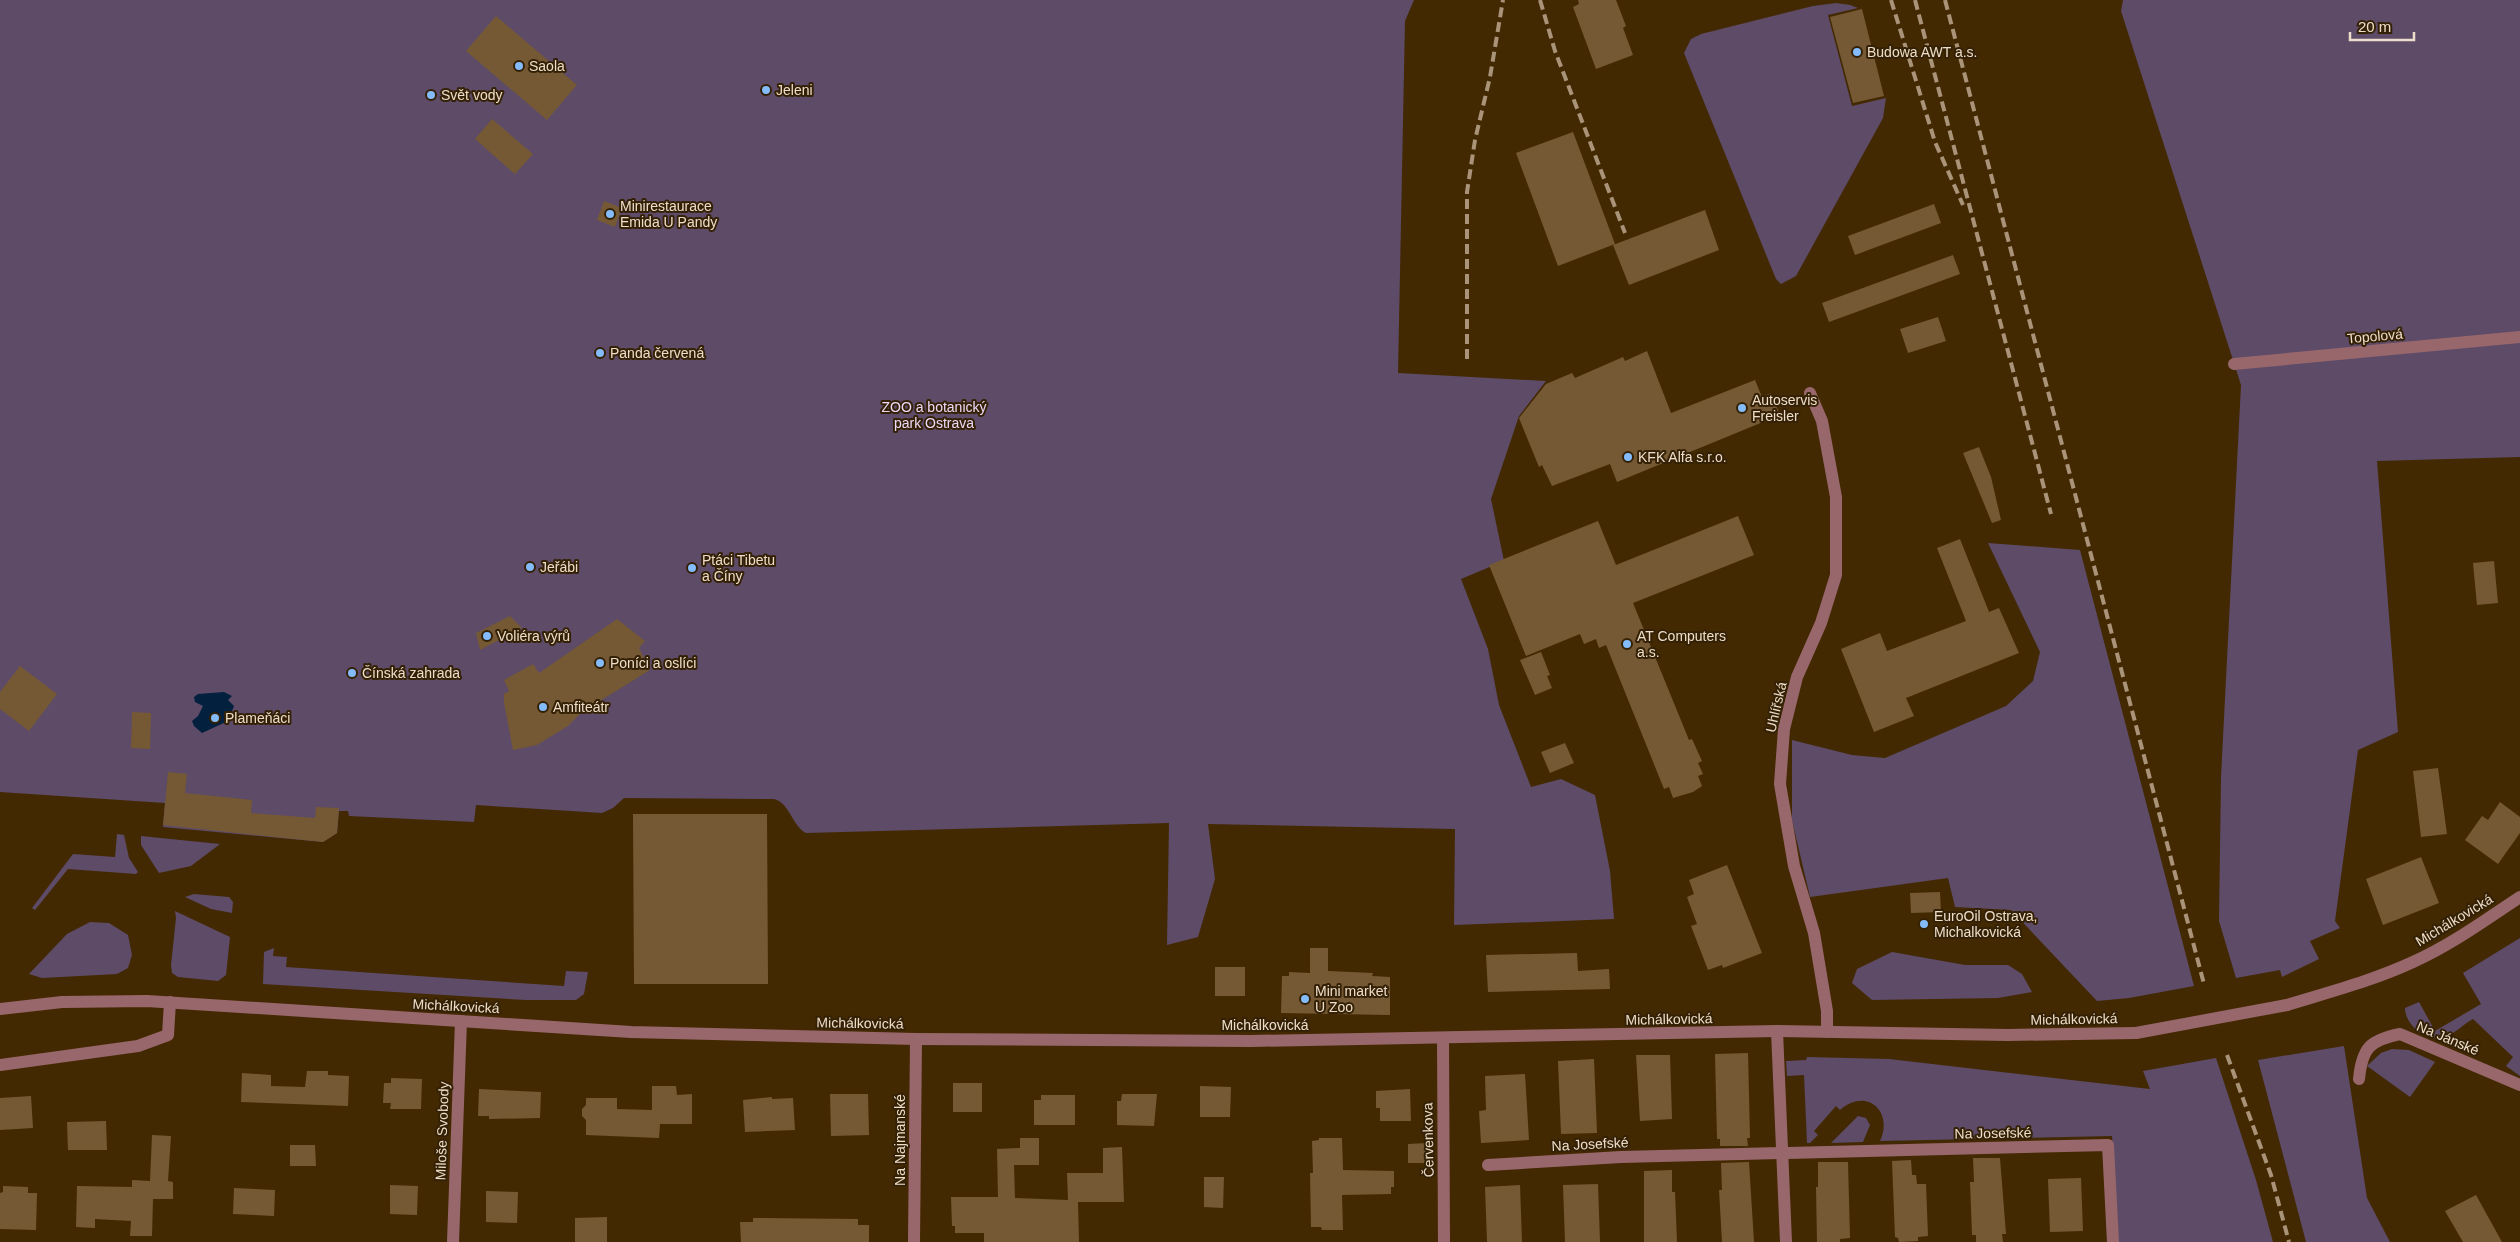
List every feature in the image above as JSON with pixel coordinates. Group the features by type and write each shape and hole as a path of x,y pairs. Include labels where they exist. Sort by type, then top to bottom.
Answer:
{"street":[{"name":"Topolová","path":"2234,364 2520,337"},
{"name":"Uhlířská","path":"1810,393 1822,421 1836,497 1836,575 1820,623 1798,678 1784,729 1780,784 1794,866 1814,933 1827,1010 1827,1032"},
{"name":"Michálkovická","path":"0,1009 62,1002 170,1002 631,1032 916,1039 1251,1041 1777,1031 2008,1035 2136,1032 2287,1005 2370,980 2412,963 2451,943 2520,897"},
{"path":"0,1066 138,1046 168,1035 170,1002"},
{"name":"Miloše Svobody","path":"453,1242 461,1021"},
{"path":"1777,1031 1786,1242"},
{"name":"Na Jánské","path":"2359,1080 2361,1063 2366,1048 2382,1038 2400,1034 2520,1085"},
{"name":"Červenkova","path":"1443,1038 1444,1242"},
{"name":"Na Najmanské","path":"914,1242 916,1039"},
{"name":"Na Josefské","path":"1488,1165 1621,1157 2108,1145 2113,1242"}],"green space":[{"name":"ZOO a botanický park Ostrava","path":"0,0 1414,0 1405,21 1398,373 1546,381 1519,416 1491,499 1504,561 1461,579 1488,649 1499,705 1531,787 1561,779 1595,795 1610,871 1614,919 1454,925 1455,829 1208,824 1215,879 1198,937 1167,945 1169,823 806,833 797,825 784,805 774,799 624,798 613,808 602,813 476,805 474,822 349,816 348,811 339,811 337,833 323,842 163,827 165,803 0,792"},
{"path":"2123,0 2520,0 2520,457 2377,461 2398,732 2358,750 2335,921 2340,928 2310,941 2319,959 2282,977 2280,970 2236,978 2219,921 2221,777 2241,385 2121,11"},
{"path":"1836,3 1858,8 1828,15 1852,106 1886,98 1883,118 1796,276 1781,284 1776,279 1684,53 1691,39 1701,34 1813,6"},
{"path":"1988,543 2080,550 2194,986 2129,998 2097,1001 2011,910 1955,907 1948,878 1810,897 1792,820 1792,740 1852,755 1885,758 2006,706 2033,681 2040,652"},
{"path":"117,834 124,835 129,858 138,872 136,874 68,869 35,910 32,908 73,854 115,857"},
{"path":"141,836 220,844 191,866 159,873 141,845"},
{"path":"194,894 229,897 233,902 232,913 211,909 185,897"},
{"path":"175,911 230,937 226,975 218,981 178,977 172,973"},
{"path":"90,922 109,923 128,935 132,955 128,968 117,974 42,978 29,974 67,934"},
{"path":"2520,938 2520,1076 2506,1066 2513,1057 2473,1019 2446,1037 2439,1038 2432,1038 2413,1027 2406,1015 2405,1008 2419,1002 2435,1031 2481,1004 2463,973"},
{"path":"274,948 273,956 287,957 286,967 564,986 566,971 588,972 584,994 576,1000 526,1000 263,984 264,952"},
{"path":"1892,952 1965,965 2008,965 2022,974 2032,992 1998,998 1872,1000 1852,983 1857,969"},
{"path":"2344,1046 2367,1198 2390,1242 2306,1242 2258,1060"},
{"path":"2392,1049 2409,1050 2435,1062 2410,1097 2367,1066 2381,1053"},
{"path":"1807,1057 1889,1059 2150,1089 2143,1071 2216,1058 2256,1180 2273,1242 2118,1242 2112,1136 1880,1141 1883,1120 1880,1112 1868,1102 1859,1101 1850,1103 1840,1110 1836,1106 1814,1131 1818,1135 1810,1143 1807,1143 1804,1075 1787,1076 1786,1061 1806,1060"},
{"path":"1858,1116 1866,1118 1870,1125 1863,1142 1831,1143"}],"water":[{"path":"224,692 232,696 228,700 234,706 228,721 202,733 194,726 192,721 198,716 203,706 195,702 194,697 198,694"}],"building":[{"path":"1578,0 1616,0 1626,26 1623,28 1633,55 1596,69 1573,7 1579,4"},
{"name":"Budowa AWT a.s.","path":"1862,9 1884,96 1853,103 1830,17"},
{"name":"Saola","path":"496,16 577,85 547,120 466,51"},
{"path":"492,119 533,154 515,174 475,139"},
{"path":"1573,132 1615,244 1558,266 1516,153"},
{"name":"Minirestaurace Emida U Pandy","path":"604,201 622,208 615,227 597,220"},
{"path":"1934,204 1941,223 1855,255 1848,236"},
{"path":"1705,210 1719,250 1629,285 1613,245"},
{"path":"1953,255 1960,274 1829,322 1822,303"},
{"path":"1938,317 1946,341 1908,353 1900,329"},
{"path":"1647,351 1671,413 1755,380 1762,397 1771,393 1780,415 1617,482 1610,464 1552,486 1542,465 1539,467 1519,418 1546,384 1572,373 1575,378 1623,357 1625,361"},
{"path":"1979,447 1991,477 2001,520 1992,523 1963,453"},
{"path":"1738,516 1754,555 1633,603 1689,740 1692,739 1702,761 1698,763 1703,774 1698,776 1702,786 1693,792 1673,798 1669,787 1664,789 1606,645 1599,648 1596,639 1584,644 1580,634 1526,656 1489,565 1598,521 1616,565"},
{"path":"1960,539 1989,612 1999,608 2019,653 1906,698 1914,716 1874,732 1841,649 1880,633 1887,651 1966,621 1937,548"},
{"path":"2494,561 2498,603 2477,605 2473,563"},
{"path":"510,616 522,628 480,650 476,633"},
{"path":"617,619 645,641 639,648 650,670 582,712 568,726 537,745 513,750 504,703 504,694 509,691 504,680 533,664 539,673"},
{"path":"1541,652 1550,675 1547,676 1552,688 1535,695 1520,660"},
{"path":"20,666 57,694 29,731 0,709 0,692"},
{"path":"132,712 151,713 150,749 131,748"},
{"path":"1565,743 1574,763 1550,773 1541,752"},
{"path":"2438,768 2447,834 2421,837 2413,771"},
{"path":"168,772 187,774 185,793 252,800 251,813 315,818 316,807 339,808 337,833 323,842 163,825"},
{"path":"2500,802 2520,817 2520,833 2498,864 2465,840 2482,816 2488,820"},
{"path":"633,814 767,814 768,984 634,984"},
{"path":"2421,857 2439,903 2383,925 2366,879"},
{"path":"1727,865 1762,953 1723,968 1722,965 1708,970 1691,926 1697,924 1687,897 1694,894 1689,880"},
{"path":"1940,892 1941,912 1911,913 1910,893"},
{"path":"1310,948 1328,948 1328,971 1373,973 1372,976 1390,977 1390,1015 1281,1013 1282,976 1289,976 1289,972 1310,973"},
{"path":"1577,953 1578,971 1609,969 1610,989 1488,992 1486,955"},
{"path":"1215,967 1245,967 1245,996 1215,996"},
{"path":"1748,1053 1750,1138 1747,1138 1748,1146 1720,1146 1720,1139 1717,1139 1715,1054"},
{"path":"1636,1055 1670,1055 1672,1119 1640,1121"},
{"path":"1594,1059 1597,1133 1561,1134 1558,1061"},
{"path":"307,1071 328,1071 328,1075 349,1076 348,1106 241,1102 242,1073 271,1075 271,1086 305,1087"},
{"path":"1525,1074 1529,1140 1481,1143 1479,1111 1486,1110 1485,1076"},
{"path":"391,1078 422,1079 421,1109 390,1109 391,1103 383,1103 384,1083 391,1083"},
{"path":"953,1083 982,1083 982,1112 953,1112"},
{"path":"652,1086 676,1086 677,1095 692,1094 692,1124 660,1124 659,1138 586,1135 586,1120 582,1116 582,1109 586,1105 586,1098 617,1098 617,1109 652,1110"},
{"path":"1200,1086 1231,1087 1230,1117 1200,1117"},
{"path":"479,1089 541,1092 540,1118 489,1119 489,1116 478,1116"},
{"path":"1410,1089 1411,1121 1380,1121 1380,1108 1376,1108 1376,1091"},
{"path":"830,1094 868,1094 869,1135 831,1136"},
{"path":"1122,1094 1157,1094 1154,1126 1117,1125 1117,1101 1121,1101"},
{"path":"1041,1095 1075,1095 1075,1125 1034,1125 1034,1100 1041,1100"},
{"path":"31,1096 33,1128 0,1130 0,1098"},
{"path":"772,1097 772,1099 793,1098 795,1130 745,1132 743,1100"},
{"path":"106,1121 107,1150 68,1150 67,1122"},
{"path":"152,1135 171,1136 168,1181 173,1182 173,1199 153,1199 152,1236 130,1236 131,1221 95,1219 95,1228 76,1227 77,1186 132,1187 132,1180 150,1181"},
{"path":"1020,1138 1039,1138 1039,1165 1014,1165 1015,1198 1068,1200 1067,1173 1103,1173 1103,1148 1122,1147 1124,1202 1078,1202 1079,1242 984,1242 984,1233 955,1233 955,1226 952,1226 951,1197 998,1197 997,1149 1020,1148"},
{"path":"1319,1138 1342,1138 1343,1170 1394,1171 1394,1187 1391,1187 1391,1194 1342,1195 1343,1230 1322,1230 1321,1227 1311,1227 1310,1173 1313,1173 1312,1141 1319,1140"},
{"path":"1427,1143 1427,1163 1408,1163 1408,1144"},
{"path":"290,1145 315,1145 316,1166 290,1166"},
{"path":"1973,1158 2000,1158 2006,1234 2002,1234 2003,1242 1976,1242 1976,1235 1972,1235 1970,1182 1974,1182"},
{"path":"1911,1160 1912,1175 1916,1175 1917,1184 1926,1184 1928,1236 1918,1237 1918,1241 1899,1242 1898,1238 1895,1237 1892,1161"},
{"path":"1749,1162 1754,1242 1722,1242 1719,1190 1722,1190 1721,1163"},
{"path":"1818,1162 1848,1162 1850,1238 1840,1239 1840,1242 1817,1242 1816,1187 1818,1187"},
{"path":"1672,1170 1672,1192 1675,1192 1677,1242 1644,1242 1644,1171"},
{"path":"1204,1177 1224,1177 1223,1208 1204,1207"},
{"path":"2081,1178 2083,1231 2050,1232 2048,1179"},
{"path":"1598,1184 1600,1242 1565,1242 1563,1185"},
{"path":"390,1185 418,1186 417,1215 390,1214"},
{"path":"1520,1185 1522,1242 1487,1242 1485,1187"},
{"path":"3,1186 28,1187 28,1193 37,1193 36,1230 0,1229 0,1193 3,1192"},
{"path":"234,1188 275,1190 274,1216 233,1214"},
{"path":"486,1191 518,1192 517,1223 486,1222"},
{"path":"2476,1195 2502,1242 2463,1242 2445,1211"},
{"path":"607,1217 607,1242 575,1242 575,1218"},
{"path":"753,1218 858,1219 858,1225 869,1225 869,1242 741,1242 740,1222 753,1222"}],"railway":[{"path":"1467,359 1467,192 1475,140 1490,77 1503,0"},
{"path":"1540,0 1555,51 1625,233"},
{"path":"1891,0 1935,142 1963,205"},
{"path":"1915,0 2051,514"},
{"path":"1945,0 2204,984"},
{"path":"2227,1055 2271,1175 2289,1242"}],"place":[{"name":"Budowa AWT a.s.","path":"1857,52"},
{"name":"Saola","path":"519,66"},
{"name":"Jeleni","path":"766,90"},
{"name":"Svět vody","path":"431,95"},
{"name":"Minirestaurace Emida U Pandy","path":"610,214"},
{"name":"Panda červená","path":"600,353"},
{"name":"Autoservis Freisler","path":"1742,408"},
{"name":"KFK Alfa s.r.o.","path":"1628,457"},
{"name":"Jeřábi","path":"530,567"},
{"name":"Ptáci Tibetu a Číny","path":"692,568"},
{"name":"Voliéra výrů","path":"487,636"},
{"name":"AT Computers a.s.","path":"1627,644"},
{"name":"Poníci a oslíci","path":"600,663"},
{"name":"Čínská zahrada","path":"352,673"},
{"name":"Amfiteátr","path":"543,707"},
{"name":"Plameňáci","path":"215,718"},
{"name":"EuroOil Ostrava, Michalkovická","path":"1924,924"},
{"name":"Mini market U Zoo","path":"1305,999"}]}
